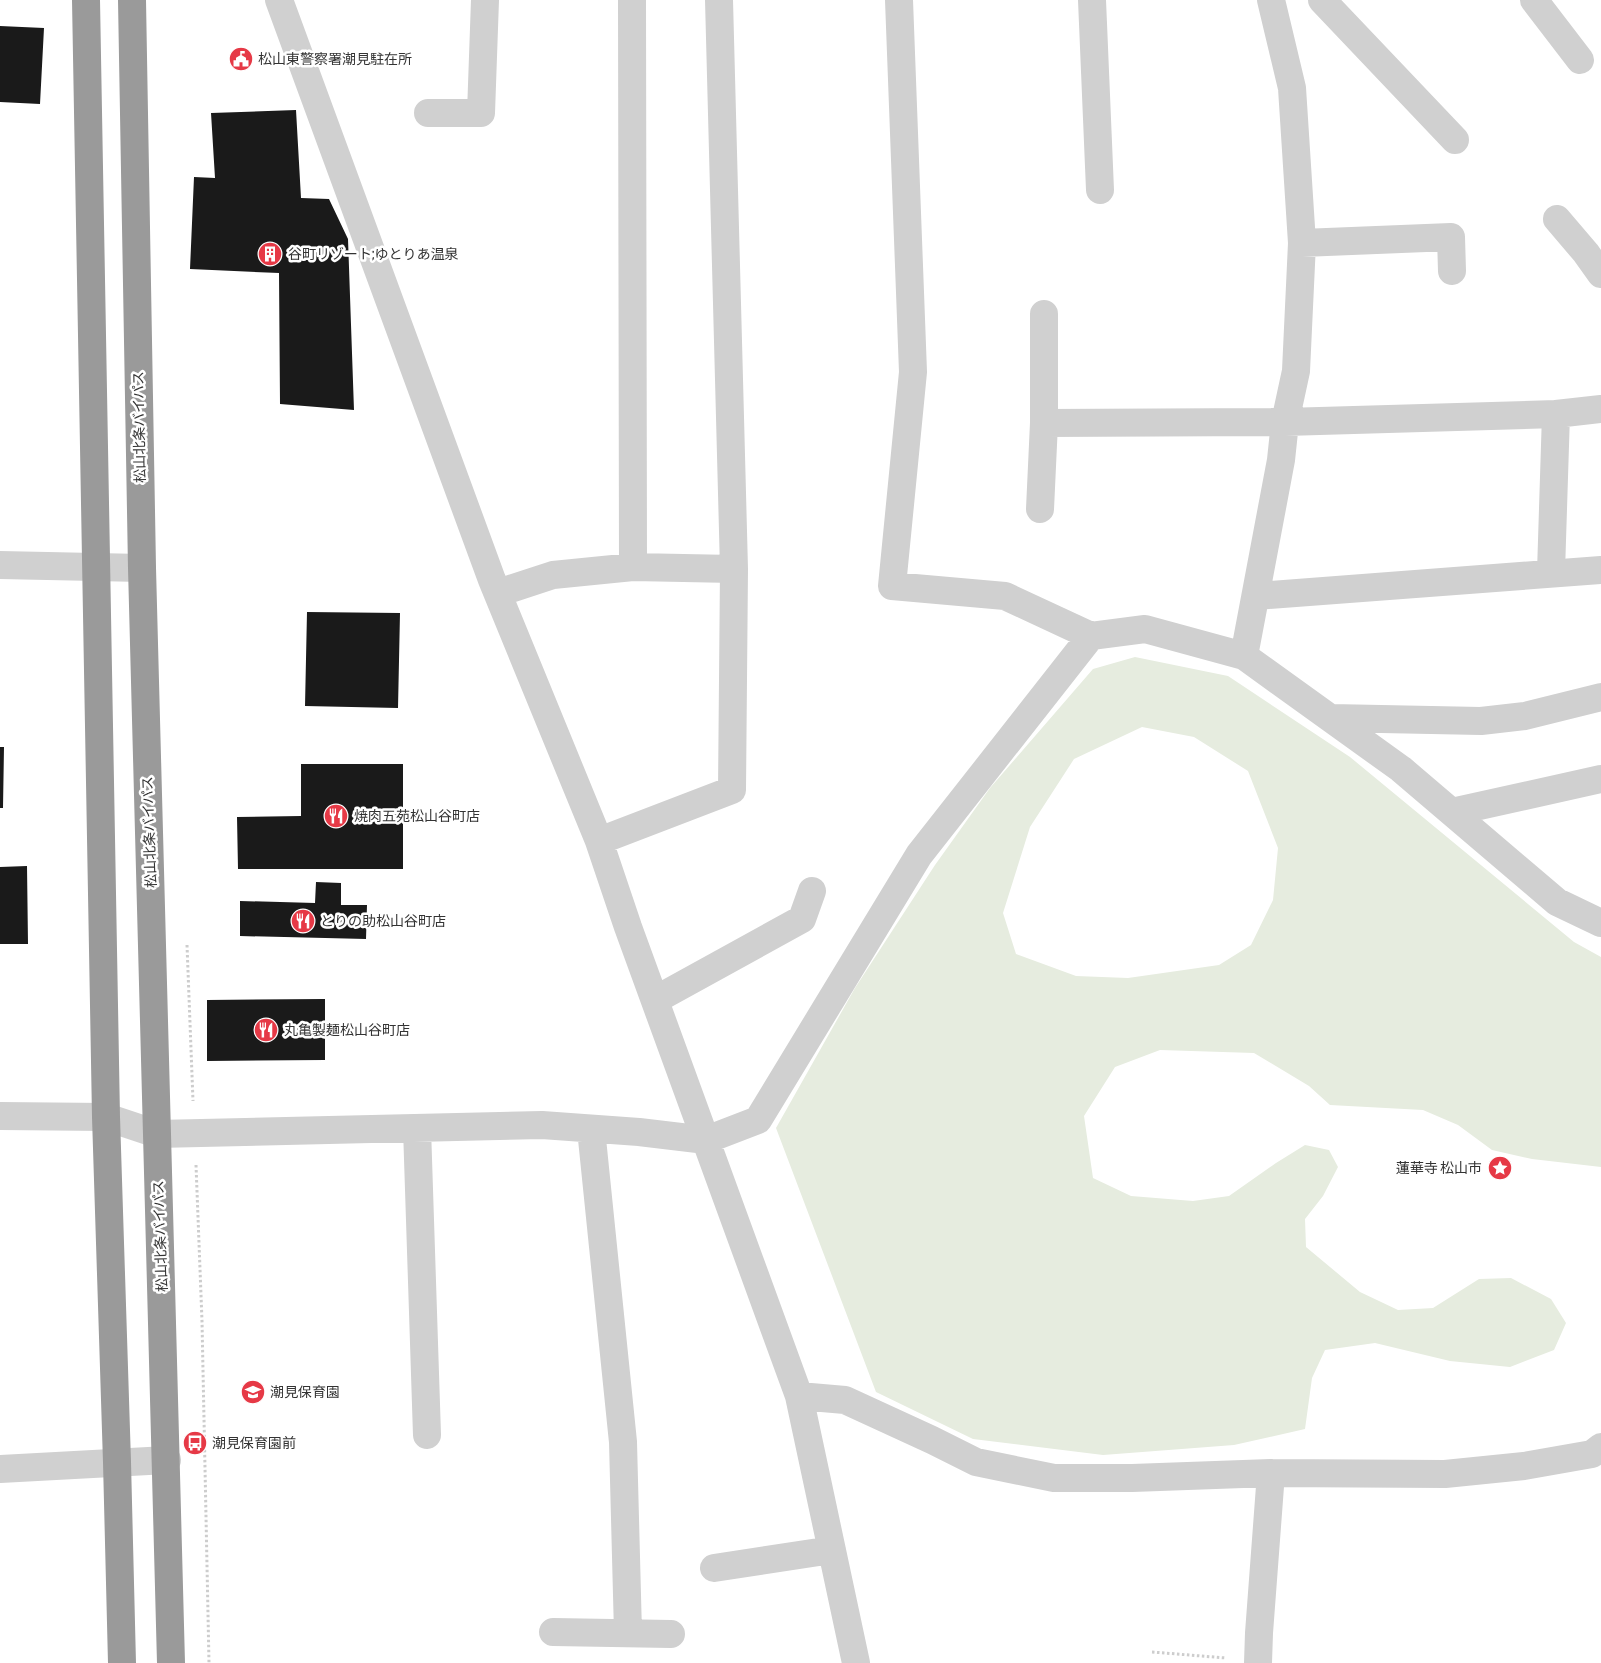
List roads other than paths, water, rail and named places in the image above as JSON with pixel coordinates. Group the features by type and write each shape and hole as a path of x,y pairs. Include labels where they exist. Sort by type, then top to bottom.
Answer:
{"highway":[{"path":"86,0 106,1117 122,1663"},
{"name":"松山北条バイパス","path":"132,0 142,568 171,1663"}],"street":[{"path":"279,0 498,593 599,842 799,1396 856,1663"},
{"path":"428,113 480,113 485,0"},
{"path":"632,0 633,567"},
{"path":"599,842 732,790 734,570 719,0"},
{"path":"899,0 912,372 892,586 1005,596 1091,636 1145,629 1244,656 1401,769 1556,902 1601,922"},
{"path":"1092,0 1100,190"},
{"path":"1244,656 1281,460 1285,422 1296,371 1302,243 1292,88 1271,0"},
{"path":"1322,0 1455,140"},
{"path":"1534,0 1580,60"},
{"path":"1557,219 1601,274"},
{"path":"1302,243 1451,237 1452,271"},
{"path":"1040,509 1044,422 1044,314"},
{"path":"1044,422 1285,422 1556,414 1601,409"},
{"path":"1551,572 1556,414"},
{"path":"0,565 142,568"},
{"path":"498,593 553,575 633,567 734,570"},
{"path":"1256,596 1551,572 1601,570"},
{"path":"0,1116 106,1117 157,1134 542,1125 639,1132 706,1140 758,1120 919,855 1091,636"},
{"path":"1331,718 1481,721 1525,716 1601,697"},
{"path":"1452,812 1601,780"},
{"path":"655,1000 802,919 812,891"},
{"path":"417,1128 427,1435"},
{"path":"591,1129 623,1442 628,1633"},
{"path":"799,1396 845,1400 976,1462 1054,1478 1132,1478 1271,1473 1445,1474 1524,1466 1592,1454 1601,1447"},
{"path":"0,1468 167,1460"},
{"path":"1258,1662 1271,1473"},
{"path":"714,1568 832,1550"},
{"path":"553,1632 671,1634"}],"place":[{"name":"松山東警察署潮見駐在所","path":"241,59"},
{"name":"谷町リゾート;ゆとりあ温泉","path":"270,254"},
{"name":"焼肉五苑松山谷町店","path":"336,816"},
{"name":"とりの助松山谷町店","path":"303,921"},
{"name":"丸亀製麺松山谷町店","path":"266,1030"},
{"name":"蓮華寺 松山市","path":"1500,1168"},
{"name":"潮見保育園","path":"253,1392"},
{"name":"潮見保育園前","path":"195,1443"}]}
